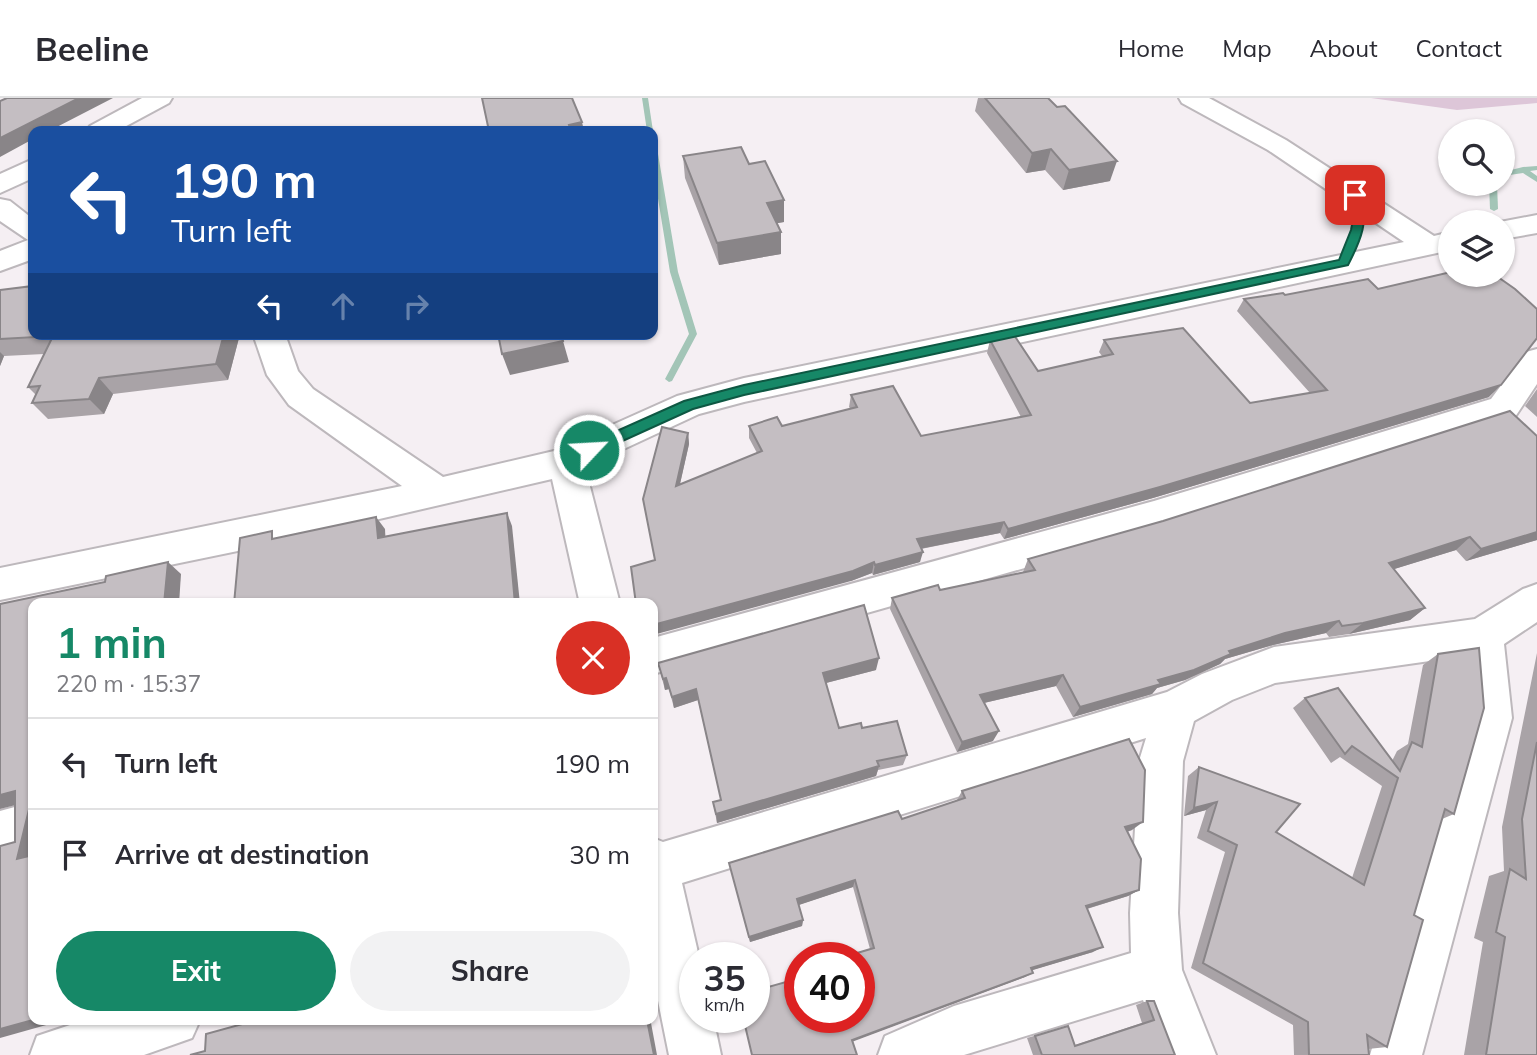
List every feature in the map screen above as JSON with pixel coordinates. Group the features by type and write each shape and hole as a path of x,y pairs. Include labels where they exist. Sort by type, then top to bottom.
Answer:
{"street":[{"path":"108,126 160,98"},
{"path":"1191,98 1277,145 1355,195 1438,242"},
{"path":"0,185 28,170"},
{"path":"1344,262 1357,230 1360,214 1355,195"},
{"path":"0,206 28,229"},
{"path":"1515,228 1537,224"},
{"path":"0,584 267,530 566,461 688,405 744,390 1438,243"},
{"path":"0,262 28,250"},
{"path":"271,340 283,374 301,397 438,492"},
{"path":"658,655 1154,516 1516,420 1537,360"},
{"path":"566,461 599,598"},
{"path":"658,864 1176,709 1217,687 1274,664 1483,636 1537,601"},
{"path":"1396,1055 1491,718 1483,636"},
{"path":"1176,709 1161,761 1154,914 1157,970 1190,1055"},
{"path":"0,834 28,826"},
{"path":"658,888 695,1055"},
{"path":"904,1055 954,1032 1157,970"},
{"path":"56,1055 157,1025"}],"shaded area":[{"path":"1371,98 1537,98 1537,103 1457,110"}],"building":[{"path":"7,98 79,98 0,138 0,101"},
{"path":"482,98 572,98 582,122 569,126 488,126"},
{"path":"985,98 1048,98 1057,107 1065,106 1117,161 1069,170 1051,149 1032,153"},
{"path":"741,147 749,164 765,161 784,200 767,203 781,232 717,243 683,156"},
{"path":"1438,275 1438,287 1512,287 1537,309 1537,338 1501,385 1160,487 1008,529 1004,522 917,539 923,552 875,565 874,562 853,571 658,624 658,598 635,598 631,567 655,560 643,499 662,427 688,433 676,486 762,451 749,426 777,417 782,426 857,407 851,395 893,386 921,436 1031,415 990,340 1014,335 1038,371 1113,354 1104,340 1183,328 1250,403 1327,390 1244,299 1283,293 1285,295 1368,279 1378,289"},
{"path":"28,287 28,337 0,339 0,290"},
{"path":"51,340 222,340 216,364 99,378 89,399 32,403 40,386 28,387"},
{"path":"499,340 563,341 502,354"},
{"path":"1510,411 1537,436 1537,532 1481,549 1470,537 1389,563 1425,608 1363,623 1342,626 1339,621 1285,633 1229,651 1231,654 1194,670 1158,680 1161,684 1080,707 1063,675 980,695 999,731 962,742 892,598 938,585 940,590 1035,570 1028,559 1163,521"},
{"path":"507,513 514,598 235,598 240,538 272,531 272,539 376,517 378,538"},
{"path":"168,562 165,598 29,598 105,582 106,576"},
{"path":"28,598 28,814 17,859 28,856 28,1021 0,1029 0,846 15,842 15,791 0,795 0,604"},
{"path":"864,605 879,658 823,673 839,728 861,723 862,728 897,721 907,755 877,761 879,766 716,814 713,802 721,800 696,689 672,697 658,663"},
{"path":"1479,648 1484,708 1454,814 1445,809 1414,915 1423,920 1387,1047 1367,1035 1369,1055 1309,1055 1308,1022 1203,963 1237,845 1208,831 1217,802 1194,808 1199,767 1300,804 1276,832 1364,885 1398,778 1352,746 1345,754 1305,698 1338,688 1400,771 1412,742 1422,747 1438,654"},
{"path":"1129,739 1145,770 1143,822 1125,827 1141,859 1139,890 1086,906 1103,947 1031,968 1033,973 875,1031 875,942 872,942 855,880 797,899 803,920 749,937 729,863 898,811 902,819 965,798 962,791"},
{"path":"1537,742 1537,1055 1486,1055 1505,937 1496,932 1510,869 1526,879 1522,819"},
{"path":"784,983 784,1033 871,1033 852,1040 857,1055 752,1055 747,1033 770,1033 770,986"},
{"path":"1147,1001 1154,1001 1175,1055 1042,1055 1035,1036 1068,1026 1075,1046 1154,1020"},
{"path":"239,1025 648,1025 654,1055 190,1055 205,1051 206,1034"}],"waterway":[{"path":"645,98 649,126"},
{"path":"1525,170 1537,168"},
{"path":"1515,172 1525,170"},
{"path":"1525,170 1537,180"},
{"path":"658,178 674,272 693,334 669,379"},
{"path":"1493,196 1494,209"}],"route":[{"path":"589,450 688,405 744,390 1344,262 1351,248 1360,214 1355,195"}]}
